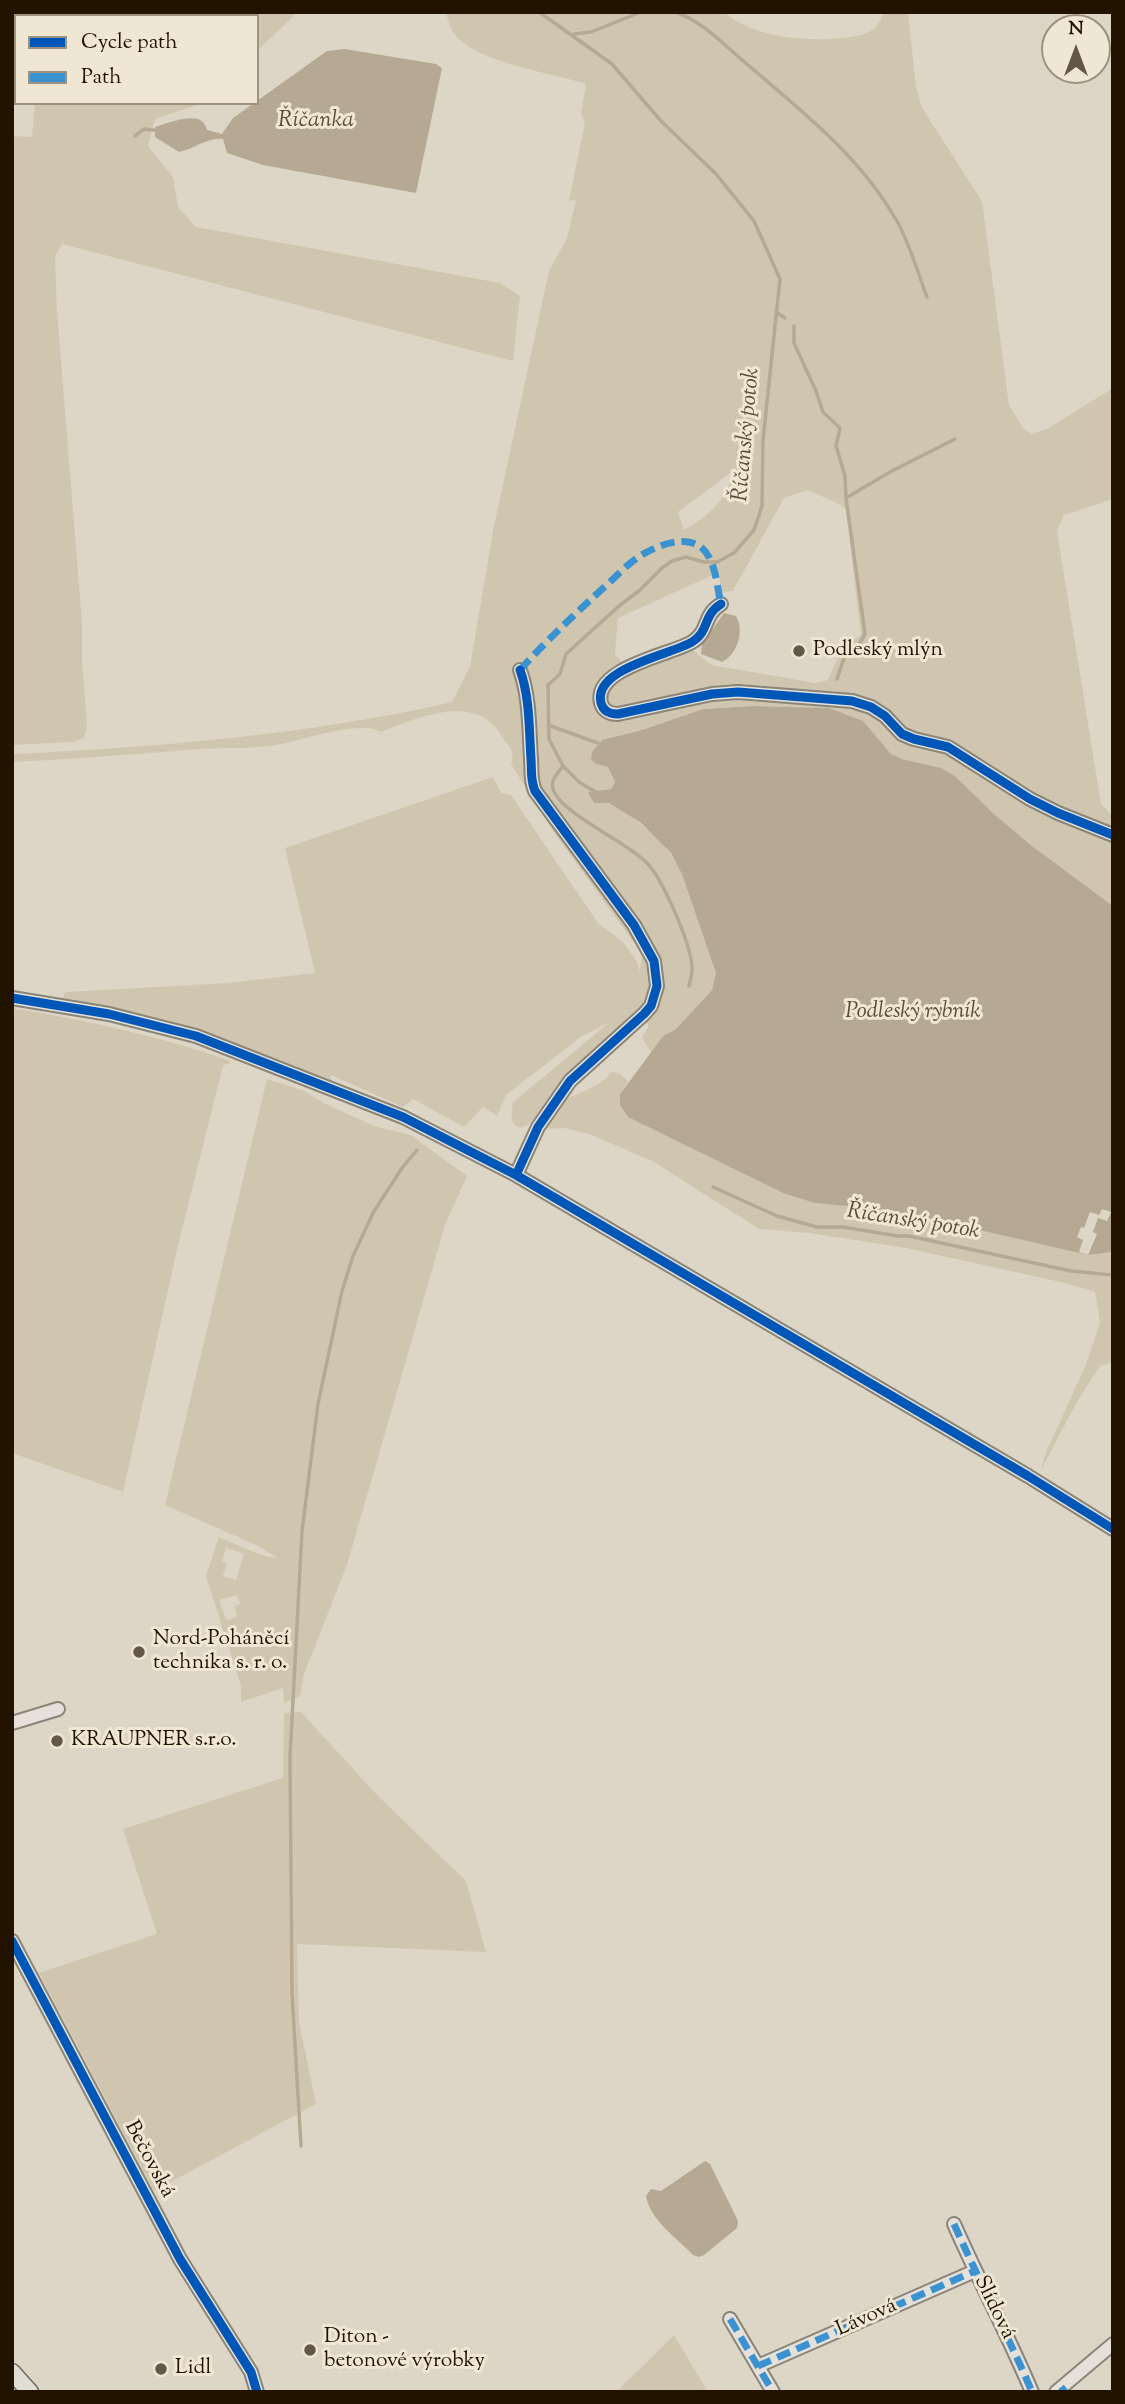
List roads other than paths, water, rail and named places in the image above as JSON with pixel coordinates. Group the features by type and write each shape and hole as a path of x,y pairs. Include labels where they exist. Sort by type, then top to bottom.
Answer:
{"main road":[{"path":"12,2372 30,2392"}],"street":[{"path":"720,604 710,611 699,638 643,661 611,679 602,689 604,708 612,714 629,712 712,694 738,692 852,701 871,707 885,716 902,734 948,747 1030,799 1113,835"},
{"path":"516,1175 538,1127 570,1081 644,1014 651,1006 657,986 653,961 634,925 535,791 530,780 525,682 520,670"},
{"path":"12,998 109,1014 196,1036 403,1117 516,1175 1028,1476 1113,1529"},
{"path":"12,1723 58,1709"},
{"name":"Bečovská","path":"12,1941 180,2259 251,2372 257,2392"},
{"name":"Slídová","path":"954,2224 1032,2392"},
{"name":"Lávová","path":"758,2366 975,2271"},
{"path":"730,2319 773,2392"},
{"path":"1061,2390 1113,2344"}],"water":[{"name":"Říčanka","path":"344,49 436,64 442,68 416,193 263,165 227,153 223,139 212,140 179,152 155,137 155,127 192,118 204,123 207,130 222,134 233,118 251,105 259,105 259,99 327,51"},
{"path":"724,613 736,616 740,629 732,654 722,662 701,654 702,644"},
{"name":"Podleský rybník","path":"753,706 829,708 863,721 891,754 941,768 955,776 1032,846 1113,906 1113,1252 1088,1255 927,1218 815,1203 783,1193 628,1117 620,1105 620,1094 664,1035 675,1030 712,990 716,973 682,874 671,853 641,823 609,803 594,803 588,792 611,789 615,782 608,767 596,764 591,759 592,752 602,740 642,730 703,709"},
{"path":"705,2161 710,2164 738,2221 737,2228 699,2257 693,2255 658,2221 646,2196 651,2189 661,2191"}],"waterway":[{"name":"Říčanský potok","path":"539,12 612,64 661,121 716,174 754,221 780,279 763,440 762,506 754,530 734,553 717,562 686,557 672,561 662,568 566,654 560,674 548,685 549,739 563,766 554,780 553,789 568,808 637,854 653,870 668,897 687,946 692,970 689,986"},
{"path":"574,34 591,32 641,12"},
{"path":"675,12 714,35 830,137 867,177 898,223 927,297"},
{"path":"135,136 144,129 154,130"},
{"path":"776,312 785,318"},
{"path":"794,326 794,343 823,412 840,428 836,446 845,476 865,634 858,646 845,655 837,679"},
{"path":"846,498 955,439"},
{"path":"548,725 598,743"},
{"path":"564,767 579,782 599,794"},
{"path":"301,2146 292,1994 290,1757 302,1531 318,1404 342,1291 353,1256 373,1213 417,1150"},
{"name":"Říčanský potok","path":"713,1187 777,1216 817,1227 843,1227 909,1236 1071,1271 1113,1275"}],"place":[{"name":"Podleský mlýn","path":"799,651"},
{"name":"Nord-Poháněcí technika s. r. o.","path":"139,1652"},
{"name":"KRAUPNER s.r.o.","path":"57,1741"},
{"name":"Diton - betonové výrobky","path":"310,2350"},
{"name":"Lidl","path":"161,2369"}]}
